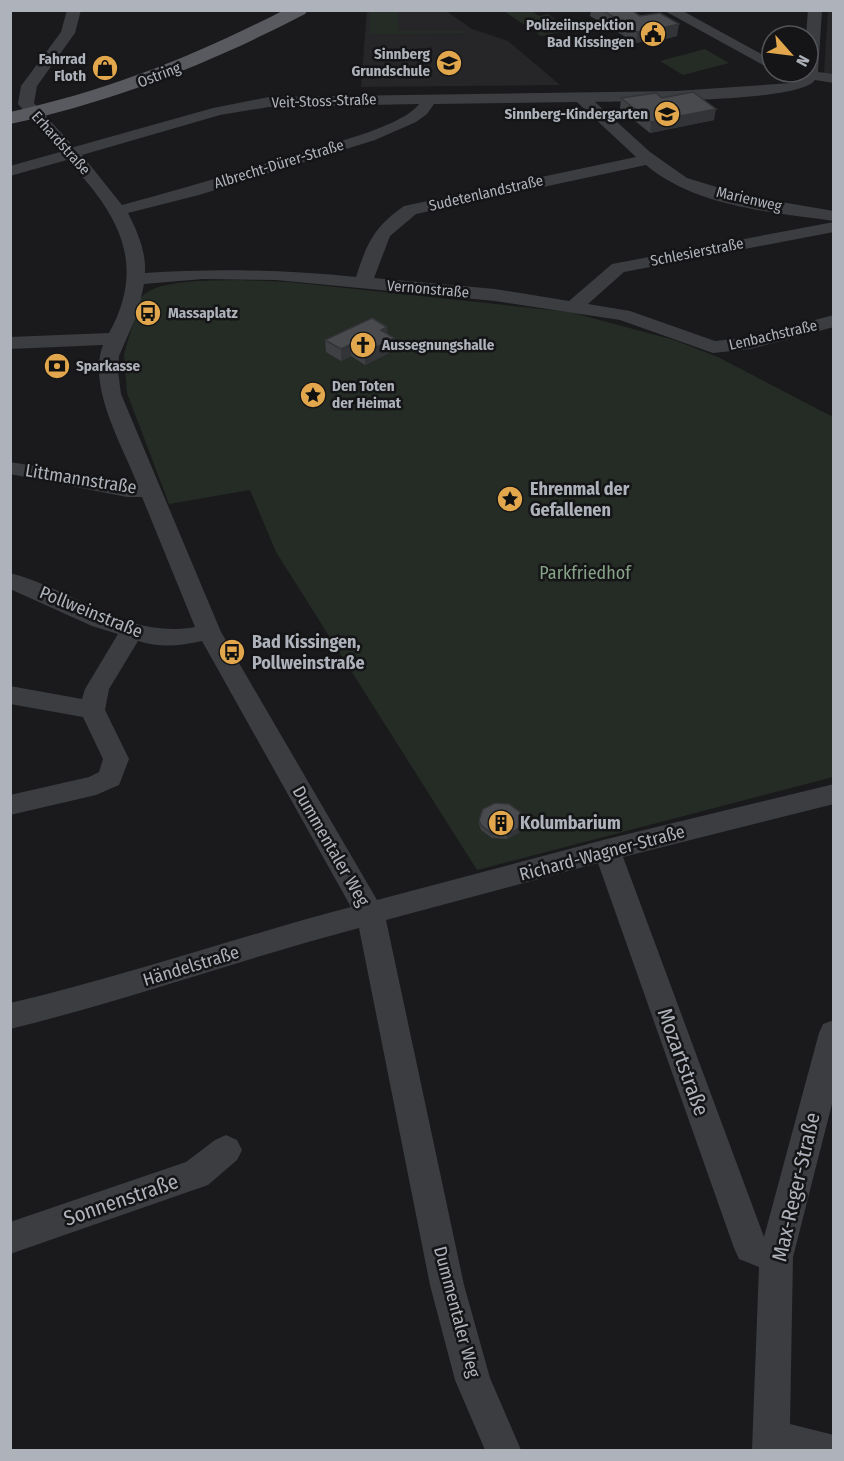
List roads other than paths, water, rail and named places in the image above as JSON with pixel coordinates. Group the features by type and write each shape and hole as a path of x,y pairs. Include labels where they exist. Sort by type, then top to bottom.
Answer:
{"main road":[{"name":"Ostring","path":"10,117 105,94 179,68 246,38 299,10"}],"street":[{"name":"Erhardstraße","path":"74,10 68,33 29,86 26,104 72,153 117,211 135,254 136,279"},
{"path":"670,10 760,59"},
{"name":"Veit-Stoss-Straße","path":"10,171 243,106 294,100 583,99 735,93 783,84"},
{"path":"810,84 825,94"},
{"name":"Albrecht-Dürer-Straße","path":"117,211 193,191 369,137 410,119 422,111 431,98"},
{"path":"583,99 651,159"},
{"name":"Marienweg","path":"651,159 668,174 709,190 746,200 834,216"},
{"name":"Sudetenlandstraße","path":"363,282 378,237 391,222 410,210 651,159"},
{"name":"Schlesierstraße","path":"574,306 618,268 741,243 834,228"},
{"name":"Vernonstraße","path":"136,279 276,275 495,295 623,315 665,328 713,348"},
{"path":"10,343 114,339 129,313 136,279"},
{"name":"Lenbachstraße","path":"713,348 751,343 834,321"},
{"name":"Dummentaler Weg","path":"114,339 107,363 111,394 208,632 370,915 447,1285 473,1380 502,1450"},
{"name":"Littmannstraße","path":"10,468 127,490 152,490"},
{"name":"Pollweinstraße","path":"10,580 100,620 155,638 184,637 208,632"},
{"path":"10,805 96,785 110,778 117,759 92,711 97,689 133,630"},
{"path":"10,695 92,711"},
{"name":"Richard-Wagner-Straße","path":"370,915 607,850 834,794"},
{"name":"Mozartstraße","path":"607,850 751,1248 776,1257"},
{"name":"Händelstraße","path":"10,1016 93,996 292,934 370,915"},
{"name":"Max-Reger-Straße","path":"772,1445 776,1257 834,1033"},
{"name":"Sonnenstraße","path":"10,1238 195,1174 226,1149"},
{"path":"772,1445 824,1450"}],"place":[{"name":"Polizeiinspektion Bad Kissingen","path":"653,34"},
{"name":"Sinnberg Grundschule","path":"449,63"},
{"name":"Fahrrad Floth","path":"105,68"},
{"name":"Sinnberg-Kindergarten","path":"667,114"},
{"name":"Massaplatz","path":"148,313"},
{"name":"Aussegnungshalle","path":"363,345"},
{"name":"Sparkasse","path":"57,366"},
{"name":"Den Toten der Heimat","path":"313,395"},
{"name":"Ehrenmal der Gefallenen","path":"510,499"},
{"name":"Bad Kissingen, Pollweinstraße","path":"232,652"},
{"name":"Kolumbarium","path":"501,823"}],"park label":[{"name":"Parkfriedhof","path":"585,573"}]}
